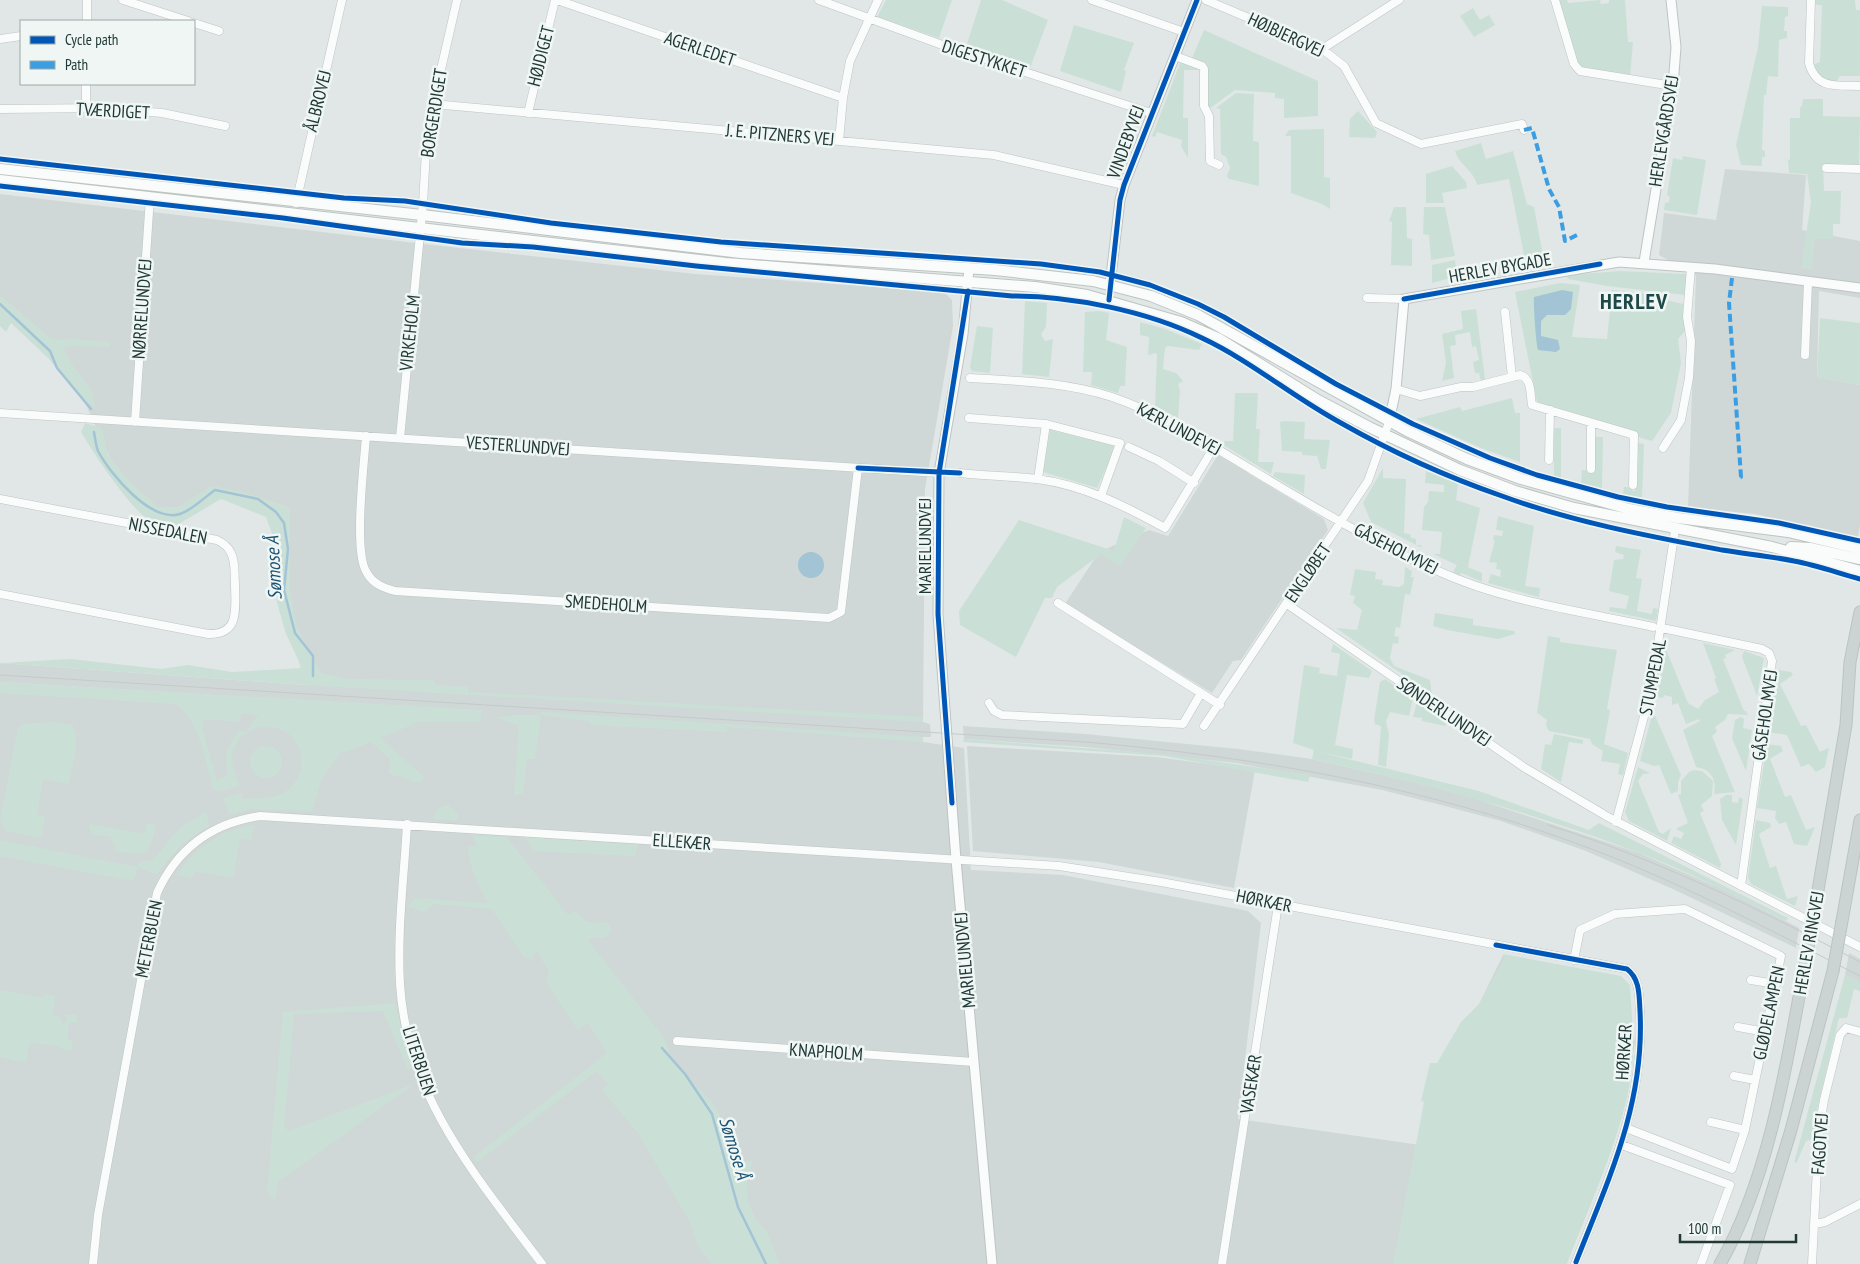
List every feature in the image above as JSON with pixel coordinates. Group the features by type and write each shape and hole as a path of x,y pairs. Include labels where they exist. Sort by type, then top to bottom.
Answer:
{"main road":[{"path":"0,169 296,203 422,215 741,253 1008,271 1110,285 1151,296 1227,329 1298,372 1389,422 1468,459 1521,479 1579,496 1678,518 1788,532 1860,548"},
{"path":"0,180 726,263 1035,287 1109,300 1181,322 1218,338 1318,400 1385,435 1460,470 1515,490 1574,508 1675,530 1772,547 1860,570"},
{"path":"1772,547 1810,548 1860,559"},
{"name":"HERLEV RINGVEJ","path":"1720,1264 1738,1234 1773,1124 1786,1068 1846,725 1850,662 1860,612"},
{"name":"HERLEV RINGVEJ","path":"1750,1264 1791,1130 1833,971 1860,820"}],"street":[{"path":"86,20 87,0"},
{"path":"123,0 185,20"},
{"name":"ÅLBROVEJ","path":"296,203 342,0"},
{"name":"BORGERDIGET","path":"420,228 426,151 433,104 457,0"},
{"name":"AGERLEDET","path":"556,0 842,98"},
{"name":"HØJDIGET","path":"528,113 556,0"},
{"name":"DIGESTYKKET","path":"819,0 868,19 1151,113"},
{"path":"839,140 842,98 850,61 878,0"},
{"path":"1092,0 1184,32"},
{"name":"VINDEBYVEJ","path":"1109,300 1120,200 1124,185 1197,0"},
{"name":"HØJBJERGVEJ","path":"1206,0 1322,49 1344,66 1376,123 1421,144 1447,141 1522,124 1524,130"},
{"path":"1322,49 1399,0"},
{"path":"1555,0 1574,64 1580,71 1673,86"},
{"name":"HERLEVGÅRDSVEJ","path":"1644,262 1673,86 1676,47 1671,0"},
{"path":"1811,0 1809,63 1811,72 1820,82 1828,86 1860,86"},
{"path":"195,23 219,31"},
{"path":"0,38 20,36"},
{"path":"1174,56 1202,66 1204,69 1204,106 1209,116 1210,162 1219,165"},
{"path":"86,85 86,108"},
{"name":"J. E. PITZNERS VEJ","path":"433,104 994,155 1124,185"},
{"name":"TVÆRDIGET","path":"0,109 86,108 162,114 225,126"},
{"path":"1826,168 1860,169"},
{"name":"NØRRELUNDVEJ","path":"135,422 150,196"},
{"name":"VIRKEHOLM","path":"400,438 420,228"},
{"name":"HERLEV BYGADE","path":"1367,298 1404,299 1587,266 1644,262 1860,288"},
{"path":"1663,448 1681,420 1689,378 1691,341 1687,317 1691,267"},
{"name":"MARIELUNDVEJ","path":"969,268 963,334 939,473 938,623 956,860 992,1264"},
{"path":"1805,355 1808,282"},
{"path":"1385,435 1396,390 1404,299"},
{"path":"1505,312 1512,377"},
{"path":"1396,390 1420,396 1461,387 1473,387 1512,377 1526,376 1532,405 1634,435 1632,485"},
{"name":"KÆRLUNDEVEJ","path":"970,378 1051,384 1093,392 1161,416 1343,522"},
{"path":"1549,460 1550,410"},
{"name":"VESTERLUNDVEJ","path":"0,413 939,473"},
{"path":"969,418 1046,424 1120,443 1101,496"},
{"path":"1591,423 1591,469"},
{"path":"1038,479 1046,424"},
{"name":"ENGLØBET","path":"1204,726 1343,522 1368,482 1385,435"},
{"name":"SMEDEHOLM","path":"366,436 360,552 367,574 384,588 396,591 829,618 842,612 858,468"},
{"path":"1129,446 1159,461 1194,483"},
{"path":"960,474 1038,479 1101,496 1128,507 1165,528 1194,483 1214,447"},
{"name":"NISSEDALEN","path":"0,499 217,540 231,551 234,559 236,611 230,627 224,632 208,634 0,594"},
{"name":"GÅSEHOLMVEJ","path":"1343,522 1437,571 1472,585 1519,599 1653,626"},
{"name":"STUMPEDAL","path":"1616,822 1646,716 1662,628 1675,530"},
{"path":"1058,603 1220,705"},
{"name":"SØNDERLUNDVEJ","path":"1287,604 1525,768 1616,822 1860,947"},
{"name":"GÅSEHOLMVEJ","path":"1662,628 1762,649 1769,653 1772,661 1741,886"},
{"path":"989,703 994,711 1002,715 1183,724 1201,693"},
{"name":"METERBUEN","path":"93,1264 100,1208 158,893 172,867 188,848 208,833 240,819 278,816 407,824"},
{"name":"ELLEKÆR","path":"407,824 956,860"},
{"name":"LITERBUEN","path":"407,824 399,957 405,1020 413,1054 424,1086 442,1125 462,1156 542,1264"},
{"name":"HØRKÆR","path":"956,860 1095,870 1627,969 1634,975 1638,990 1640,1051 1636,1085 1622,1145 1575,1264"},
{"name":"VASEKÆR","path":"1222,1264 1278,904"},
{"name":"GLØDELAMPEN","path":"1574,960 1580,930 1598,920 1634,911 1685,909 1781,956 1745,1130 1732,1169 1626,1128"},
{"path":"1751,980 1776,984"},
{"path":"1738,1027 1766,1032"},
{"name":"FAGOTVEJ","path":"1812,1264 1819,1130 1824,1100 1840,1034 1846,1028 1860,1032"},
{"name":"KNAPHOLM","path":"677,1041 974,1062"},
{"path":"1734,1076 1755,1080"},
{"path":"1711,1122 1745,1130"},
{"path":"1622,1145 1730,1185 1701,1264"},
{"path":"1815,1224 1860,1204"}],"shaded area":[{"path":"1725,169 1806,175 1802,230 1860,241 1860,298 1819,291 1817,377 1860,385 1860,525 1858,537 1755,514 1688,507 1696,276 1659,255 1664,213 1716,220"},
{"path":"0,194 695,274 944,292 952,300 953,326 925,489 923,722 930,724 931,737 923,737 923,742 964,748 971,870 1063,875 1248,911 1261,923 1238,1119 1420,1145 1464,1035 1503,955 1626,981 1635,1043 1628,1081 1566,1264 0,1264 0,693 283,699 0,682 0,663 306,685 287,621 285,506 214,487 176,510 156,512 120,480 62,352 0,299"},
{"path":"1218,455 1324,519 1328,530 1241,660 1233,661 1212,693 1065,604 1099,552 1149,530 1168,536"},
{"path":"963,726 1086,734 1238,749 1312,759 1449,790 1639,853 1724,890 1799,928 1796,948 1675,890 1586,851 1501,821 1445,806 1382,790 1236,763 1085,747 964,739"},
{"path":"967,746 1156,757 1255,770 1234,888 1099,862 973,851"},
{"path":"1849,953 1860,959 1860,982 1845,975"}],"green space":[{"path":"886,0 952,0 939,38 877,17"},
{"path":"981,0 1002,0 1048,20 1030,68 966,47"},
{"path":"1557,0 1567,0 1568,3 1600,0 1601,4 1609,3 1609,0 1625,0 1628,42 1633,42 1630,77 1582,68 1578,65"},
{"path":"1814,0 1855,0 1856,10 1860,10 1860,76 1840,76 1836,82 1822,77 1815,69 1813,65 1820,62 1822,5 1817,5"},
{"path":"1762,6 1788,7 1784,31 1787,31 1787,38 1779,40 1778,77 1768,76 1766,95 1764,95 1762,150 1765,151 1765,157 1762,157 1762,166 1741,165 1736,145 1758,47"},
{"path":"1473,8 1480,20 1489,15 1495,25 1474,37 1460,16"},
{"path":"1074,25 1134,43 1124,70 1126,71 1121,92 1060,71"},
{"path":"1204,30 1318,81 1318,116 1284,118 1284,99 1275,98 1275,93 1235,90 1209,109 1207,107 1207,66 1192,58"},
{"path":"1181,61 1200,70 1184,70 1183,118 1188,118 1188,158 1181,146 1182,140 1157,132 1155,137 1152,136"},
{"path":"1236,93 1254,94 1253,141 1259,142 1259,186 1229,179 1227,176 1230,168 1226,157 1221,154 1220,109 1216,108"},
{"path":"1803,99 1823,99 1823,116 1860,117 1859,165 1823,165 1824,191 1841,191 1840,224 1833,224 1833,239 1815,239 1812,270 1801,268 1811,202 1807,174 1789,173 1788,160 1790,159 1790,118 1800,118 1800,107 1802,106"},
{"path":"1358,111 1377,132 1375,138 1349,137 1350,119"},
{"path":"1324,129 1324,177 1330,178 1330,209 1322,204 1291,193 1291,136 1285,136 1289,130"},
{"path":"1481,143 1486,159 1513,151 1527,204 1534,207 1544,261 1526,265 1509,179 1477,185 1473,176 1457,156 1455,151"},
{"path":"1683,156 1706,160 1697,215 1664,210 1665,203 1669,202 1670,197 1667,195 1673,158 1682,160"},
{"path":"1452,166 1466,182 1467,188 1442,193 1444,203 1426,203 1426,174"},
{"path":"1394,207 1406,207 1407,238 1412,239 1412,266 1391,265 1392,222 1389,221"},
{"path":"1424,207 1445,207 1455,256 1431,260 1429,235 1423,234"},
{"path":"1455,260 1456,269 1451,278 1432,283 1432,265"},
{"path":"1620,271 1687,274 1685,295 1607,286 1568,279 1567,275"},
{"path":"1560,283 1580,285 1572,337 1607,339 1612,290 1667,296 1666,300 1683,304 1686,330 1678,339 1681,363 1671,413 1652,441 1638,437 1637,432 1537,402 1515,292"},
{"path":"0,295 50,338 61,340 76,338 110,342 110,347 73,346 63,348 73,366 92,391 95,408 81,398 49,359 11,323 6,332 0,326"},
{"path":"1025,301 1047,303 1046,327 1041,334 1045,341 1053,339 1049,377 1022,374"},
{"path":"1476,309 1485,379 1481,381 1479,373 1475,373 1473,362 1479,360 1476,346 1472,347 1470,332 1455,335 1456,345 1450,346 1454,378 1442,381 1446,363 1442,334 1463,329 1461,311"},
{"path":"1099,311 1109,313 1106,340 1127,347 1125,386 1120,386 1118,393 1091,385 1092,372 1083,372 1085,312"},
{"path":"1820,318 1860,323 1860,385 1817,377"},
{"path":"1140,322 1165,329 1202,344 1199,350 1168,346 1165,348 1163,369 1176,373 1183,381 1178,384 1180,390 1178,418 1155,406 1157,355 1156,353 1148,355 1149,337 1140,335"},
{"path":"977,326 993,328 990,373 972,371 970,367"},
{"path":"1235,393 1258,393 1256,429 1260,429 1258,462 1274,462 1271,474 1222,444 1225,441 1233,441"},
{"path":"1512,398 1515,413 1520,413 1520,462 1481,448 1416,419 1460,407 1462,411"},
{"path":"1280,422 1305,422 1304,439 1330,440 1326,469 1321,469 1317,456 1302,455 1302,452 1282,451"},
{"path":"85,423 102,428 108,455 128,480 158,507 178,507 212,486 247,493 290,508 290,592 297,628 321,673 348,679 433,680 436,685 468,687 468,694 470,692 923,717 923,722 306,685 0,663 71,659 161,669 188,665 232,672 302,668 286,634 277,603 275,581 279,567 272,534 266,517 221,499 177,525 150,520 133,505 103,466 81,432"},
{"path":"1554,428 1561,428 1561,478 1554,476"},
{"path":"1050,430 1116,446 1097,488 1043,472"},
{"path":"1595,437 1603,437 1602,488 1581,483 1582,470 1595,471"},
{"path":"1637,443 1644,444 1642,498 1623,494 1624,487 1632,487 1632,491 1635,491"},
{"path":"1383,468 1383,478 1406,479 1404,533 1410,534 1411,538 1416,539 1416,545 1371,522 1363,503"},
{"path":"1426,471 1458,484 1456,500 1480,508 1468,567 1482,573 1482,582 1462,573 1459,575 1453,572 1457,565 1433,554 1440,554 1442,532 1422,530 1424,507 1428,502 1429,491 1444,492 1444,485 1425,483"},
{"path":"1275,472 1305,475 1304,494 1273,476"},
{"path":"1498,516 1534,526 1525,586 1540,588 1539,597 1488,583 1491,574 1500,577 1501,570 1496,569 1497,563 1489,562 1495,541 1493,540 1494,535 1502,536 1503,531 1496,530"},
{"path":"1124,517 1146,528 1120,566 1101,554 1057,587 1052,598 1045,598 1016,657 960,625 959,611 1019,520 1114,551"},
{"path":"1616,546 1641,550 1636,578 1642,579 1637,611 1652,614 1653,608 1658,609 1656,621 1609,611 1610,607 1626,609 1629,596 1609,591 1614,560 1623,559 1624,555 1615,552"},
{"path":"1405,567 1412,571 1411,577 1414,577 1410,595 1405,594 1400,628 1396,627 1394,636 1399,637 1398,644 1393,643 1390,658 1394,666 1430,680 1432,695 1336,628 1357,630 1362,610 1353,603 1355,596 1350,595 1355,569 1376,572 1375,579 1383,580 1382,585 1399,587 1404,584"},
{"path":"1435,613 1473,619 1473,625 1514,631 1515,634 1498,639 1447,630 1433,626"},
{"path":"1548,636 1560,638 1560,642 1617,650 1607,709 1610,710 1604,744 1628,753 1623,775 1618,774 1620,764 1601,761 1603,751 1592,744 1590,739 1549,731 1546,726 1547,720 1537,713"},
{"path":"1703,643 1735,650 1725,655 1726,658 1723,659 1744,711 1748,715 1728,714 1725,720 1715,727 1717,732 1712,736 1735,792 1714,794 1715,784 1712,776 1706,770 1696,767 1683,730 1700,721 1699,719 1686,724 1678,703 1672,705 1672,697 1664,695 1663,698 1657,697 1665,647 1688,703 1698,709 1705,700 1719,692"},
{"path":"1333,644 1372,671 1369,678 1347,675 1335,745 1353,749 1352,759 1315,751 1479,791 1589,830 1599,823 1788,918 1786,921 1658,860 1558,824 1436,788 1312,759 1314,750 1293,743 1304,665 1320,668 1319,673 1337,676 1340,654 1331,652"},
{"path":"1744,651 1764,658 1757,696 1742,657"},
{"path":"1778,670 1791,672 1793,675 1780,684 1801,726 1806,725 1820,752 1829,748 1825,767 1816,772 1809,764 1801,767 1787,735 1768,732"},
{"path":"1385,679 1413,699 1409,716 1390,712 1386,721 1389,735 1386,767 1378,765 1381,726 1375,724 1374,720 1380,682"},
{"path":"0,682 482,710 480,722 418,722 380,738 424,777 421,783 389,774 390,759 371,742 341,753 322,777 312,811 251,809 229,815 224,798 241,793 243,799 265,798 278,795 286,791 298,778 302,761 300,752 297,743 283,730 274,727 255,728 240,738 232,756 233,767 239,786 219,791 213,789 197,731 176,704 0,693","holes":["242,713 258,715 246,732 239,731 231,742 226,756 228,775 217,781 202,728 204,719 239,722"]},
{"path":"1417,702 1447,722 1445,726 1413,717"},
{"path":"1653,711 1681,775 1678,782 1678,791 1671,794 1659,765 1654,766 1640,761"},
{"path":"541,712 923,737 923,742 727,727 727,732 591,725 588,721 541,715"},
{"path":"514,715 541,715 535,759 527,759 523,793 514,796 519,725 496,718"},
{"path":"1741,717 1744,719 1743,728 1752,730 1746,771 1732,738 1735,720"},
{"path":"51,722 71,724 74,729 76,744 69,784 43,779 37,815 45,816 41,838 6,831 0,820 18,728 23,724"},
{"path":"1554,734 1583,740 1583,744 1569,742 1561,782 1541,769 1545,744 1551,745"},
{"path":"964,739 1164,754 1310,775 1308,782 1164,756 963,742"},
{"path":"1767,744 1781,746 1783,751 1770,759 1785,797 1791,795 1806,830 1815,827 1807,846 1794,844 1786,822 1779,824 1775,818 1776,811 1757,808"},
{"path":"266,746 277,751 282,762 277,773 266,778 255,773 250,762 255,751"},
{"path":"1638,767 1650,773 1643,774 1638,781 1659,832 1663,834 1671,828 1667,841 1629,821 1625,812"},
{"path":"1694,770 1702,771 1713,781 1712,796 1701,805 1704,811 1700,813 1721,864 1720,868 1671,843 1674,836 1681,839 1684,833 1676,829 1688,823 1678,795 1681,794 1681,781 1689,772"},
{"path":"1726,795 1732,795 1732,802 1738,803 1739,797 1743,799 1736,845 1722,820 1720,799"},
{"path":"448,805 458,814 457,821 433,819 438,808"},
{"path":"206,812 209,826 180,847 157,875 138,867 133,881 0,856 0,840 137,867 139,862 153,860 180,828"},
{"path":"1756,820 1770,823 1771,827 1759,834 1770,868 1776,866 1787,899 1798,896 1795,906 1751,884 1748,877"},
{"path":"147,823 156,825 151,843 145,852 134,854 116,851 111,837 91,834 89,824 145,834"},
{"path":"254,825 251,840 240,839 233,878 195,871 192,878 176,875 192,856 209,842 230,831"},
{"path":"472,835 506,837 568,915 575,911 587,922 608,923 612,931 605,937 587,939 664,1038 672,1062 714,1104 730,1137 731,1163 753,1161 747,1181 748,1202 755,1218 767,1232 780,1264 712,1264 697,1244 690,1222 639,1134 602,1090 608,1084 597,1071 477,1162 474,1157 607,1053 588,1023 578,1030 546,982 549,971 536,950 532,960 524,957 492,909 435,904 424,912 408,907 415,898 488,903 470,862 468,847 477,846"},
{"path":"525,837 638,845 635,856 534,851"},
{"path":"1503,954 1621,976 1630,985 1633,1028 1631,1079 1608,1160 1567,1264 1393,1264 1424,1102 1421,1101 1430,1063 1437,1063 1461,1022 1479,1004 1504,960"},
{"path":"1845,975 1860,982 1860,991 1854,989 1847,1018 1839,1018 1817,1110 1814,1139 1806,1141 1797,1162 1794,1163"},
{"path":"0,990 43,998 44,994 55,996 53,1014 60,1018 63,1024 67,1022 65,1015 75,1014 78,1023 71,1022 68,1027 68,1040 72,1041 73,1049 66,1051 60,1047 30,1042 26,1063 0,1057"},
{"path":"395,1003 411,1068 408,1070 383,1011 294,1014 284,1127 289,1131 414,1084 278,1182 275,1201 267,1192 283,1012"}],"water":[{"path":"1562,290 1573,292 1571,309 1565,315 1547,315 1541,321 1541,336 1558,340 1560,349 1556,352 1538,350 1534,297"},
{"path":"811,552 820,556 824,565 820,574 811,578 802,574 798,565 802,556"}],"waterway":[{"name":"Sømose Å","path":"0,304 50,351 57,368 91,409"},
{"name":"Sømose Å","path":"94,432 98,451 112,472 144,504 157,511 169,515 180,514 215,490 258,499 276,512 284,523 288,549 284,590 295,633 313,656 313,676"},
{"name":"Sømose Å","path":"662,1048 685,1074 712,1114 738,1207 766,1264"}],"tram line":[{"path":"0,675 1086,742 1150,748 1277,766 1339,777 1464,807 1586,847 1690,891 1860,976"},
{"path":"1548,825 1629,853 1707,886 1860,962"}],"marked path":[{"path":"1524,130 1532,128 1549,189 1559,207 1565,241 1577,235"},
{"path":"1732,278 1729,303 1741,477 1737,477"}],"cycle path":[{"path":"1109,300 1120,200 1124,185 1197,0"},
{"path":"0,159 344,198 405,201 551,223 721,242 1041,264 1100,272 1150,285 1198,304 1224,317 1336,384 1413,424 1490,458 1537,475 1618,497 1667,507 1779,523 1860,541"},
{"path":"0,186 283,218 462,243 533,247 696,266 1059,299 1109,307 1158,320 1202,338 1238,357 1323,413 1360,434 1400,454 1481,489 1529,505 1611,528 1722,550 1802,563 1860,579"},
{"path":"1404,299 1600,264"},
{"path":"952,803 938,614 939,473 968,291"},
{"path":"858,468 960,473"},
{"path":"1496,945 1627,969 1637,982 1640,1011 1640,1045 1631,1109 1612,1170 1576,1262"}],"district":[{"name":"HERLEV","path":"1634,301"}]}
